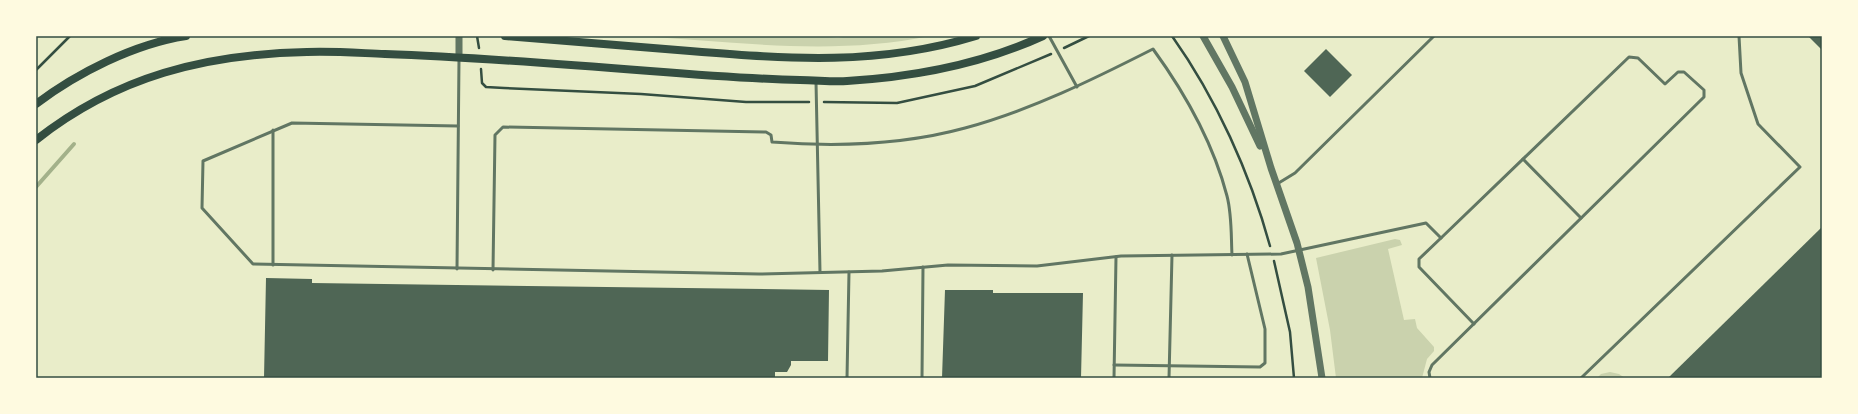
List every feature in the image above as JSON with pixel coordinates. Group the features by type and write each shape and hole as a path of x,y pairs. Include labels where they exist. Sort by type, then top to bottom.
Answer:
{"main road":[{"path":"36,104 97,66 127,53 186,36"},
{"path":"505,36 746,55 845,59 889,55 927,49 976,36"},
{"path":"36,140 71,114 116,90 150,76 201,63 257,55 309,52 459,57 754,79 845,81 895,76 961,65 1023,45 1043,36"}],"street":[{"path":"459,36 459,57"},
{"path":"1203,36 1232,87 1271,168"},
{"path":"1223,36 1244,82 1276,184 1300,251 1308,287 1322,378"}],"lane":[{"path":"1049,36 1077,87"},
{"path":"1276,184 1295,173 1434,36"},
{"path":"1581,378 1800,168 1758,124 1741,73 1739,36"},
{"path":"494,270 495,135 503,128 766,132 771,135 772,142 817,145 914,139 964,129 1010,114 1077,87 1152,49 1174,78 1197,119 1214,156 1227,197 1232,255"},
{"path":"457,269 459,57"},
{"path":"1430,378 1429,372 1432,365 1474,324 1580,218 1704,97 1704,90 1684,72 1678,72 1665,84 1638,58 1629,58 1419,259 1419,267 1474,324"},
{"path":"816,80 820,272"},
{"path":"458,126 292,123 203,161 202,208 253,264 273,265 759,274 848,272 882,271 948,265 1037,266 1116,257 1281,254 1426,223 1441,238"},
{"path":"273,130 273,265"},
{"path":"1523,159 1580,218"},
{"path":"1114,366 1260,367 1265,363 1265,329 1248,254"},
{"path":"1170,378 1172,255"},
{"path":"1114,378 1116,257"},
{"path":"922,378 923,267"},
{"path":"847,378 848,272"}],"path":[{"path":"36,70 70,36"},
{"path":"1172,36 1196,73 1225,126 1255,199 1272,253 1290,332 1294,378"}],"green space":[{"path":"640,36 818,36 838,38 848,36 929,36 893,42 858,45 785,46"},
{"path":"1395,239 1400,240 1402,245 1388,249 1404,320 1415,319 1417,328 1434,347 1434,351 1427,359 1422,378 1336,378 1330,330 1316,258"},
{"path":"1610,372 1619,374 1625,378 1597,378 1601,374"}],"building":[{"path":"1808,36 1822,36 1822,50"},
{"path":"1326,49 1352,75 1330,97 1304,71"},
{"path":"1822,227 1822,378 1668,378"},
{"path":"266,278 312,279 312,283 829,290 828,361 791,361 791,365 787,372 775,372 775,378 264,378"},
{"path":"945,290 993,290 993,293 1083,293 1081,378 942,378"}],"waterway":[{"path":"36,187 74,144"}]}
